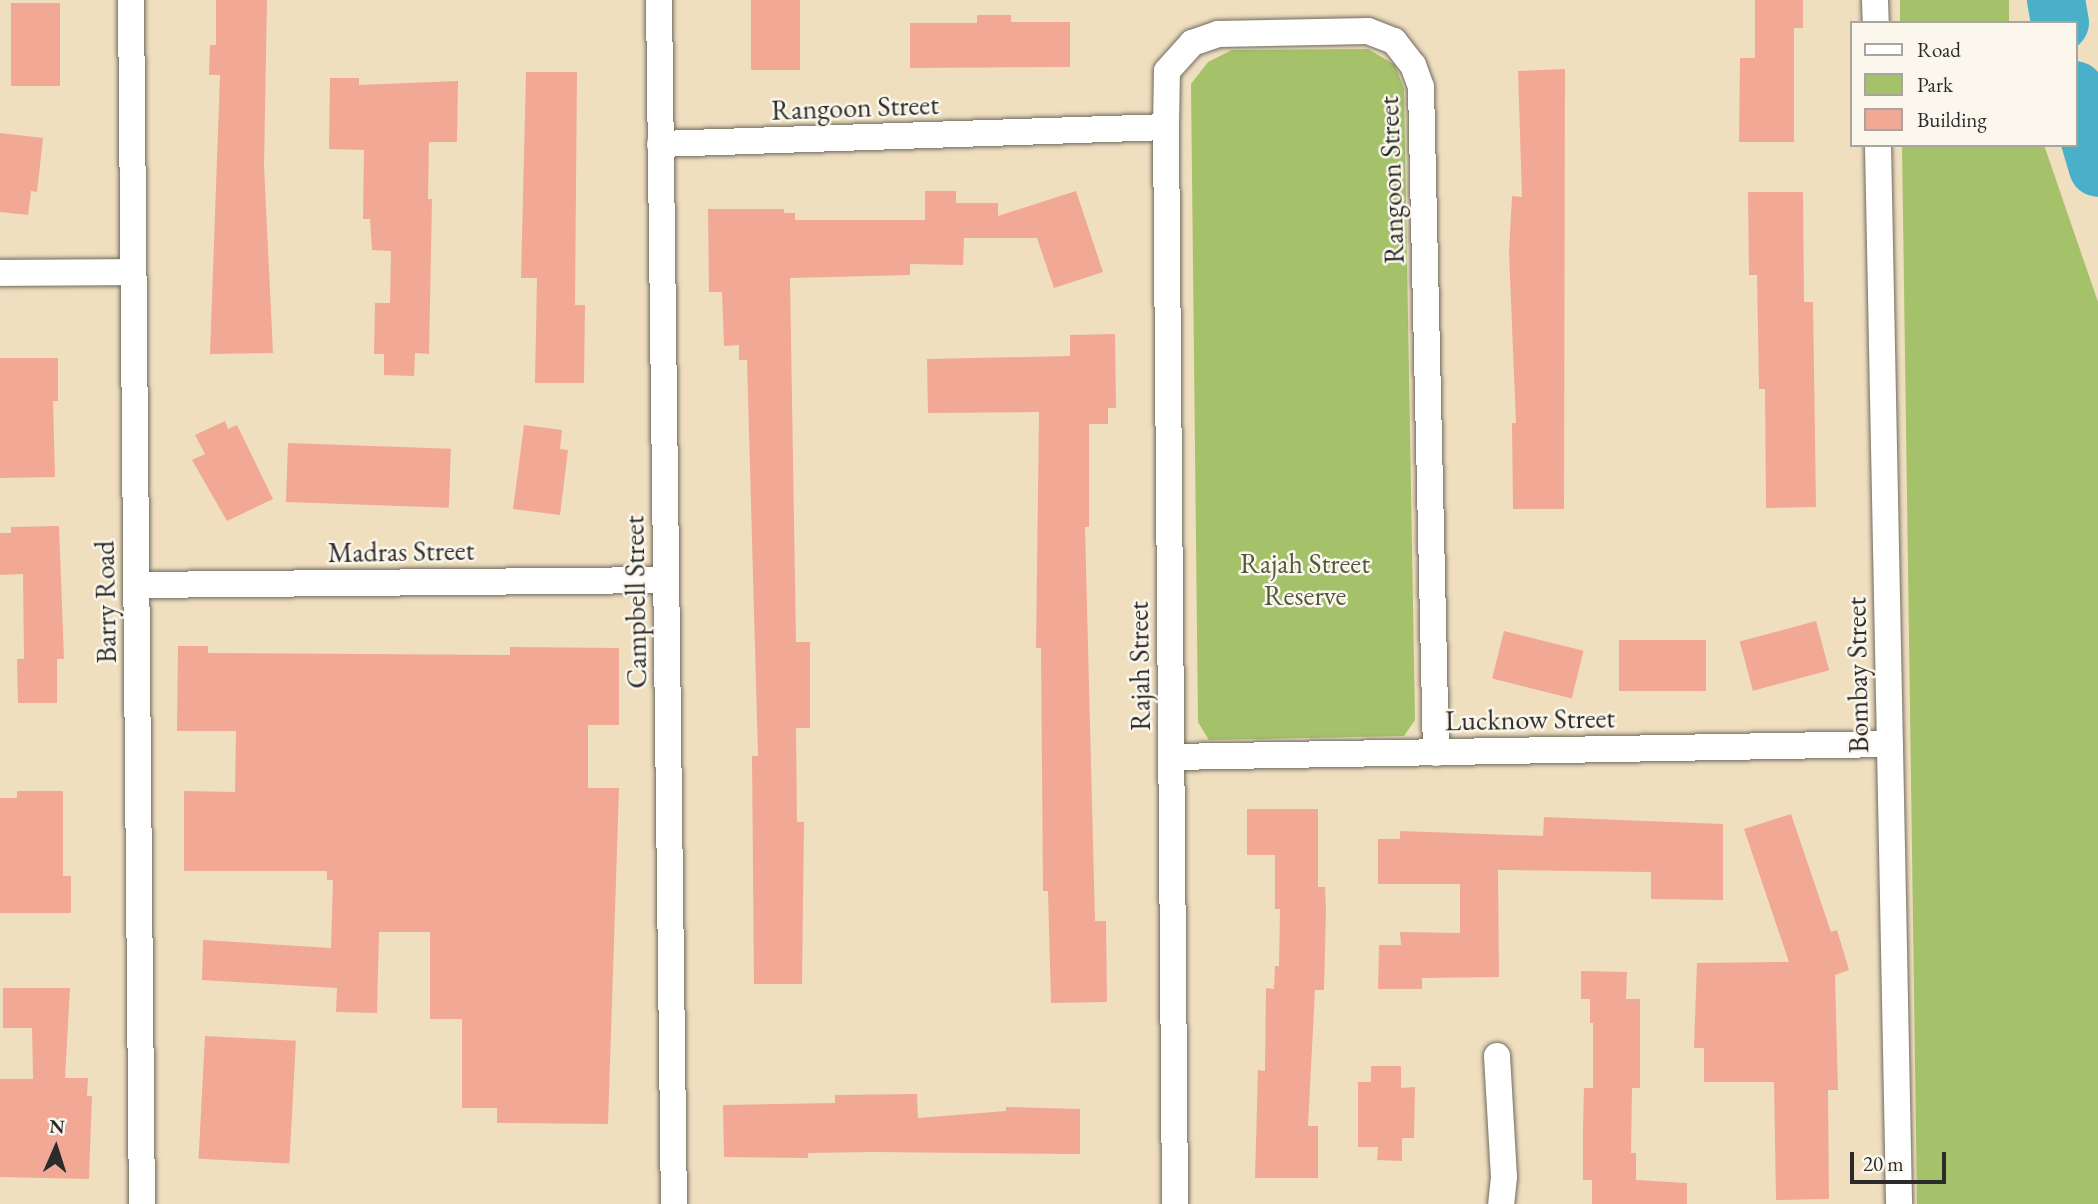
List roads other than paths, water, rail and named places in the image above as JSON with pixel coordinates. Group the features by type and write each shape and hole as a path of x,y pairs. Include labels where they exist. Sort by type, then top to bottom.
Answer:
{"street":[{"name":"Barry Road","path":"131,0 142,1204"},
{"name":"Campbell Street","path":"659,0 674,1204"},
{"path":"1875,0 1876,21"},
{"name":"Rangoon Street","path":"660,144 1166,127 1167,71 1192,43 1218,34 1368,31 1394,41 1413,65 1421,87 1436,752"},
{"name":"Rajah Street","path":"1166,127 1175,1204"},
{"name":"Bombay Street","path":"1878,147 1899,1204"},
{"path":"0,273 133,272"},
{"name":"Madras Street","path":"136,585 666,580"},
{"name":"Lucknow Street","path":"1172,757 1890,744"},
{"path":"1497,1056 1504,1177 1501,1204"}],"waterway":[{"path":"2056,0 2060,21"},
{"path":"2077,97 2098,168"}],"park label":[{"name":"Rajah Street Reserve","path":"1305,579"}]}
